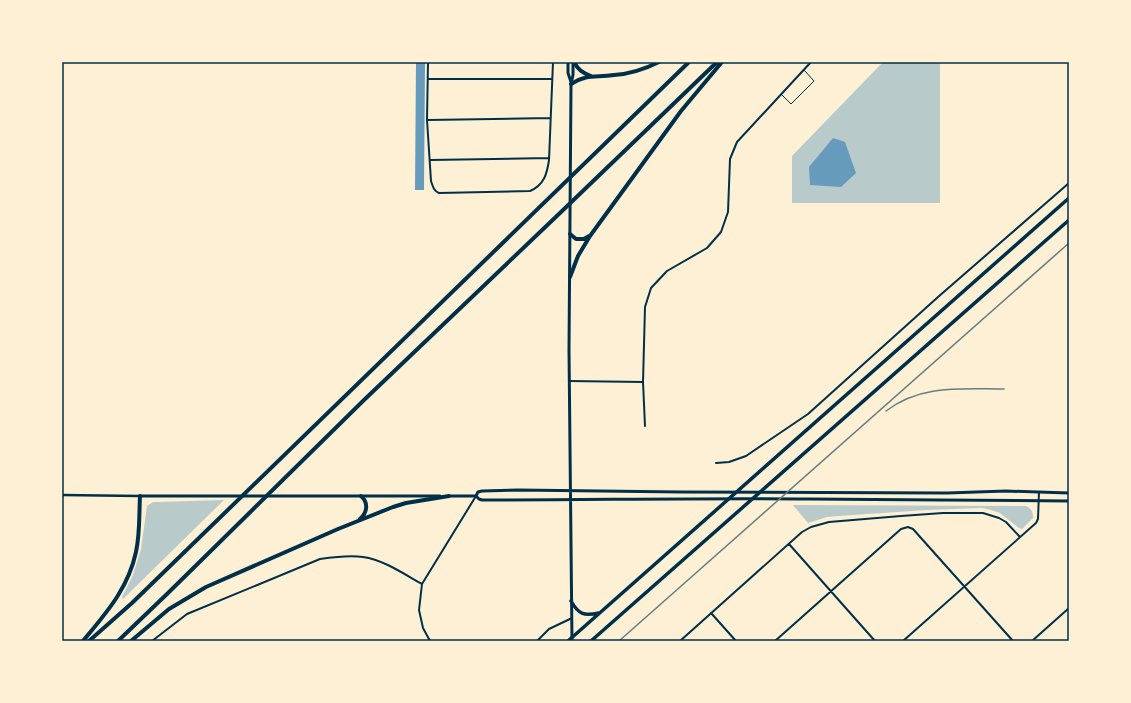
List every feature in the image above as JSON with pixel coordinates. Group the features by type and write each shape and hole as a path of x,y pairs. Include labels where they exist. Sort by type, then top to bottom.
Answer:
{"highway":[{"path":"574,62 582,72 592,76"},
{"path":"571,84 583,78 592,76 614,76 646,69 659,62"},
{"path":"89,641 149,586 689,62"},
{"path":"118,641 168,594 364,400 716,62"},
{"path":"570,277 578,256 590,236 681,111 722,62"},
{"path":"570,234 576,239 584,239 590,236"},
{"path":"83,641 111,607 129,574 136,552 139,533 140,496"},
{"path":"355,522 366,513 366,503 364,498 361,496"},
{"path":"131,641 169,609 206,587 355,522 400,505 449,496"}],"main road":[{"path":"568,62 568,73 571,84"},
{"path":"570,640 572,601 569,381 570,160 571,84 574,62"},
{"path":"570,640 1069,198"},
{"path":"591,641 1069,220"},
{"path":"476,496 478,492 482,491 947,493 1006,491 1069,492"},
{"path":"140,496 476,496 482,500 809,498 1069,501"},
{"path":"572,601 575,608 582,614 587,615 600,613"}],"street":[{"path":"428,62 428,120 431,182 433,188 439,193 530,192 540,186 548,172 553,62"},
{"path":"645,426 645,307 651,288 667,271 707,248 721,232 728,212 730,159 737,142 811,62"},
{"path":"428,79 552,79"},
{"path":"428,120 550,118"},
{"path":"430,160 549,158"},
{"path":"716,463 729,462 746,456 808,414 938,297 1069,183"},
{"path":"569,381 644,382"},
{"path":"903,641 1036,523 1038,519 1039,492"},
{"path":"62,495 140,496"},
{"path":"430,641 423,628 419,610 422,584 476,496"},
{"path":"680,641 802,532 820,524 864,518 969,512 992,515 999,518 1006,522 1020,537"},
{"path":"775,641 901,529 908,527 913,529 1013,641"},
{"path":"789,544 875,641"},
{"path":"152,641 187,614 320,558 343,556 364,557 380,562 422,584"},
{"path":"1032,641 1069,608"},
{"path":"711,613 736,641"},
{"path":"537,641 549,629 572,618"}],"lane":[{"path":"781,94 791,104 814,81 804,70"}],"shaded area":[{"path":"883,62 940,62 940,203 792,203 792,156"},
{"path":"224,500 123,599 122,597 133,575 141,549 147,506 153,502"},
{"path":"793,505 1026,506 1032,511 1033,518 1022,529 1000,513 982,508 838,516 827,517 808,523"}],"water":[{"path":"416,62 425,62 424,190 415,190"},
{"path":"833,138 845,142 856,173 841,187 810,185 809,167"}],"railway":[{"path":"619,641 1069,243"},
{"path":"886,411 899,402 928,392 957,389 1004,389"}]}
